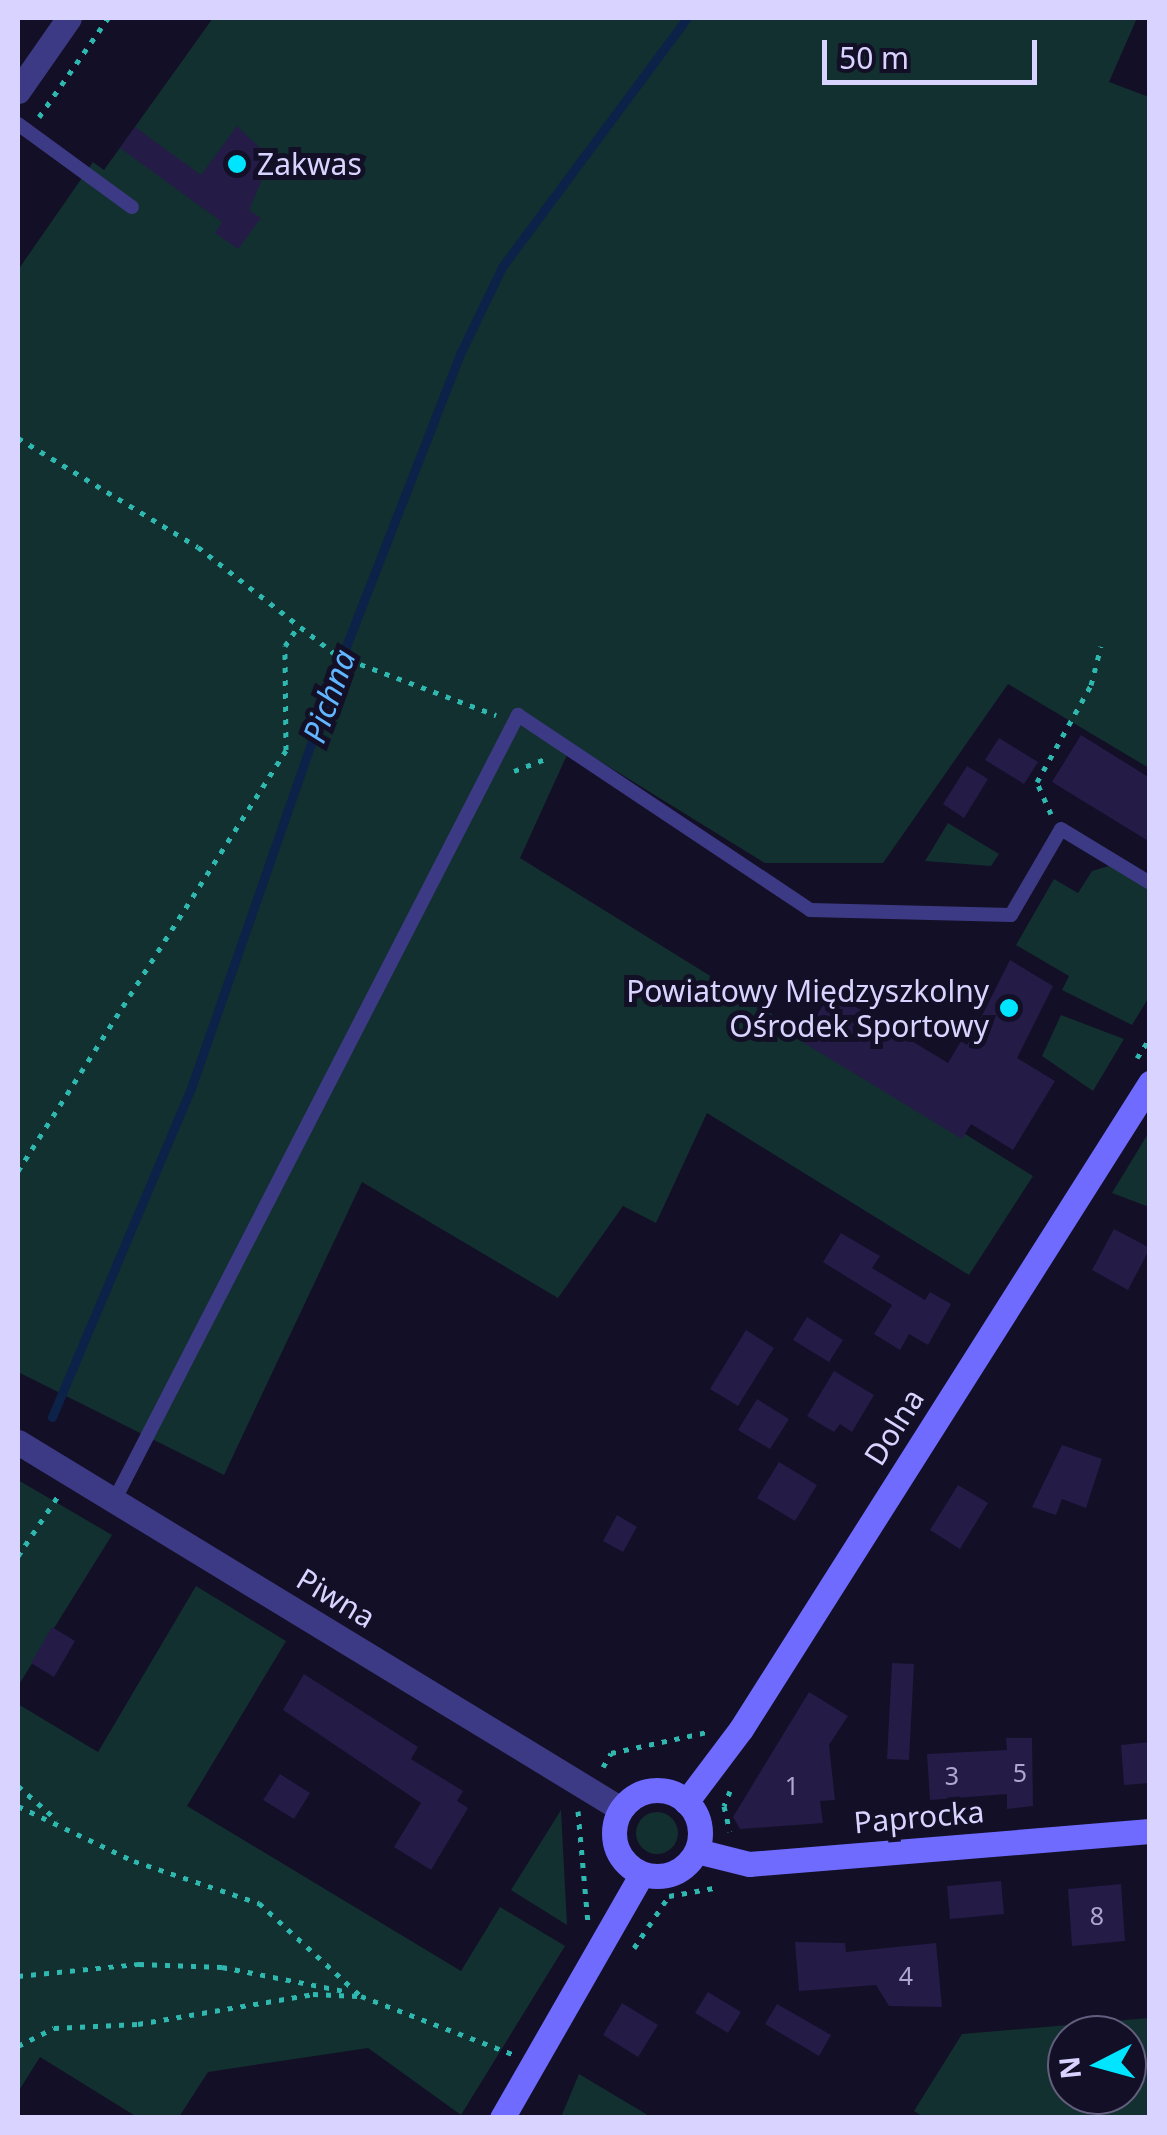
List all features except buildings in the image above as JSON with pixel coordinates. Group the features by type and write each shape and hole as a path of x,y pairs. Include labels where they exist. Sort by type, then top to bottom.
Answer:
{"street":[{"path":"18,91 69,18"},
{"name":"Dolna","path":"686,1802 734,1738 1150,1083"},
{"name":"Piwna","path":"18,1442 621,1809"},
{"path":"645,1792 686,1802 700,1825 697,1851 674,1873 642,1874 616,1847 621,1809 645,1792"},
{"name":"Paprocka","path":"697,1851 749,1864 1150,1831"},
{"path":"502,2118 612,1939 642,1874"}],"lane":[{"path":"23,127 132,207"},
{"path":"114,1501 518,715 810,910 1011,914 1061,829 1150,883"}],"path":[{"path":"23,127 108,18"},
{"path":"18,438 198,548 336,655 512,726 550,751"},
{"path":"18,1171 286,750 285,646 298,628"},
{"path":"1061,829 1038,782 1092,685 1101,646"},
{"path":"18,1556 60,1493"},
{"path":"733,1886 669,1896 632,1950 582,1918 578,1809 611,1753 716,1730 734,1738"},
{"path":"728,1781 715,1809 735,1840 724,1826 724,1806 740,1774"},
{"path":"18,1786 63,1825"},
{"path":"18,1806 134,1862 259,1903 362,1996"},
{"path":"18,1976 139,1964 222,1967 362,1996 513,2054"},
{"path":"18,2046 54,2028 138,2024 314,1994 362,1996"}],"green space":[{"path":"213,18 1137,18 1109,82 1149,97 1149,768 1008,684 883,863 765,863 572,744 520,858 1033,1176 969,1275 707,1113 656,1223 623,1206 558,1298 362,1182 224,1475 18,1372 18,270 93,162 104,170"},
{"path":"948,823 999,854 991,866 925,861"},
{"path":"1109,866 1149,889 1149,997 1132,1025 1062,990 1069,976 1016,945 1054,879 1078,893 1092,871"},
{"path":"1061,1015 1124,1039 1093,1091 1042,1056"},
{"path":"1149,1132 1149,1207 1112,1193"},
{"path":"18,1480 112,1535 18,1686"},
{"path":"196,1586 286,1641 187,1806 461,1971 500,1907 565,1946 461,2115 368,2048 208,2072 179,2117 137,2117 40,2057 18,2092 18,1704 98,1752"},
{"path":"561,1810 567,1925 511,1890"},
{"path":"657,1812 672,1818 678,1833 672,1848 657,1854 642,1848 636,1833 642,1818"},
{"path":"1149,2018 1149,2117 925,2118 914,2111 962,2034 1047,2027 1047,2115 1147,2115"},
{"path":"579,2074 651,2117 561,2117"}],"waterway":[{"name":"Pichna","path":"52,1417 190,1091 338,667 461,352 502,267 687,18"}],"place":[{"name":"Zakwas","path":"237,164"},
{"name":"Powiatowy Międzyszkolny Ośrodek Sportowy","path":"1009,1008"}]}
